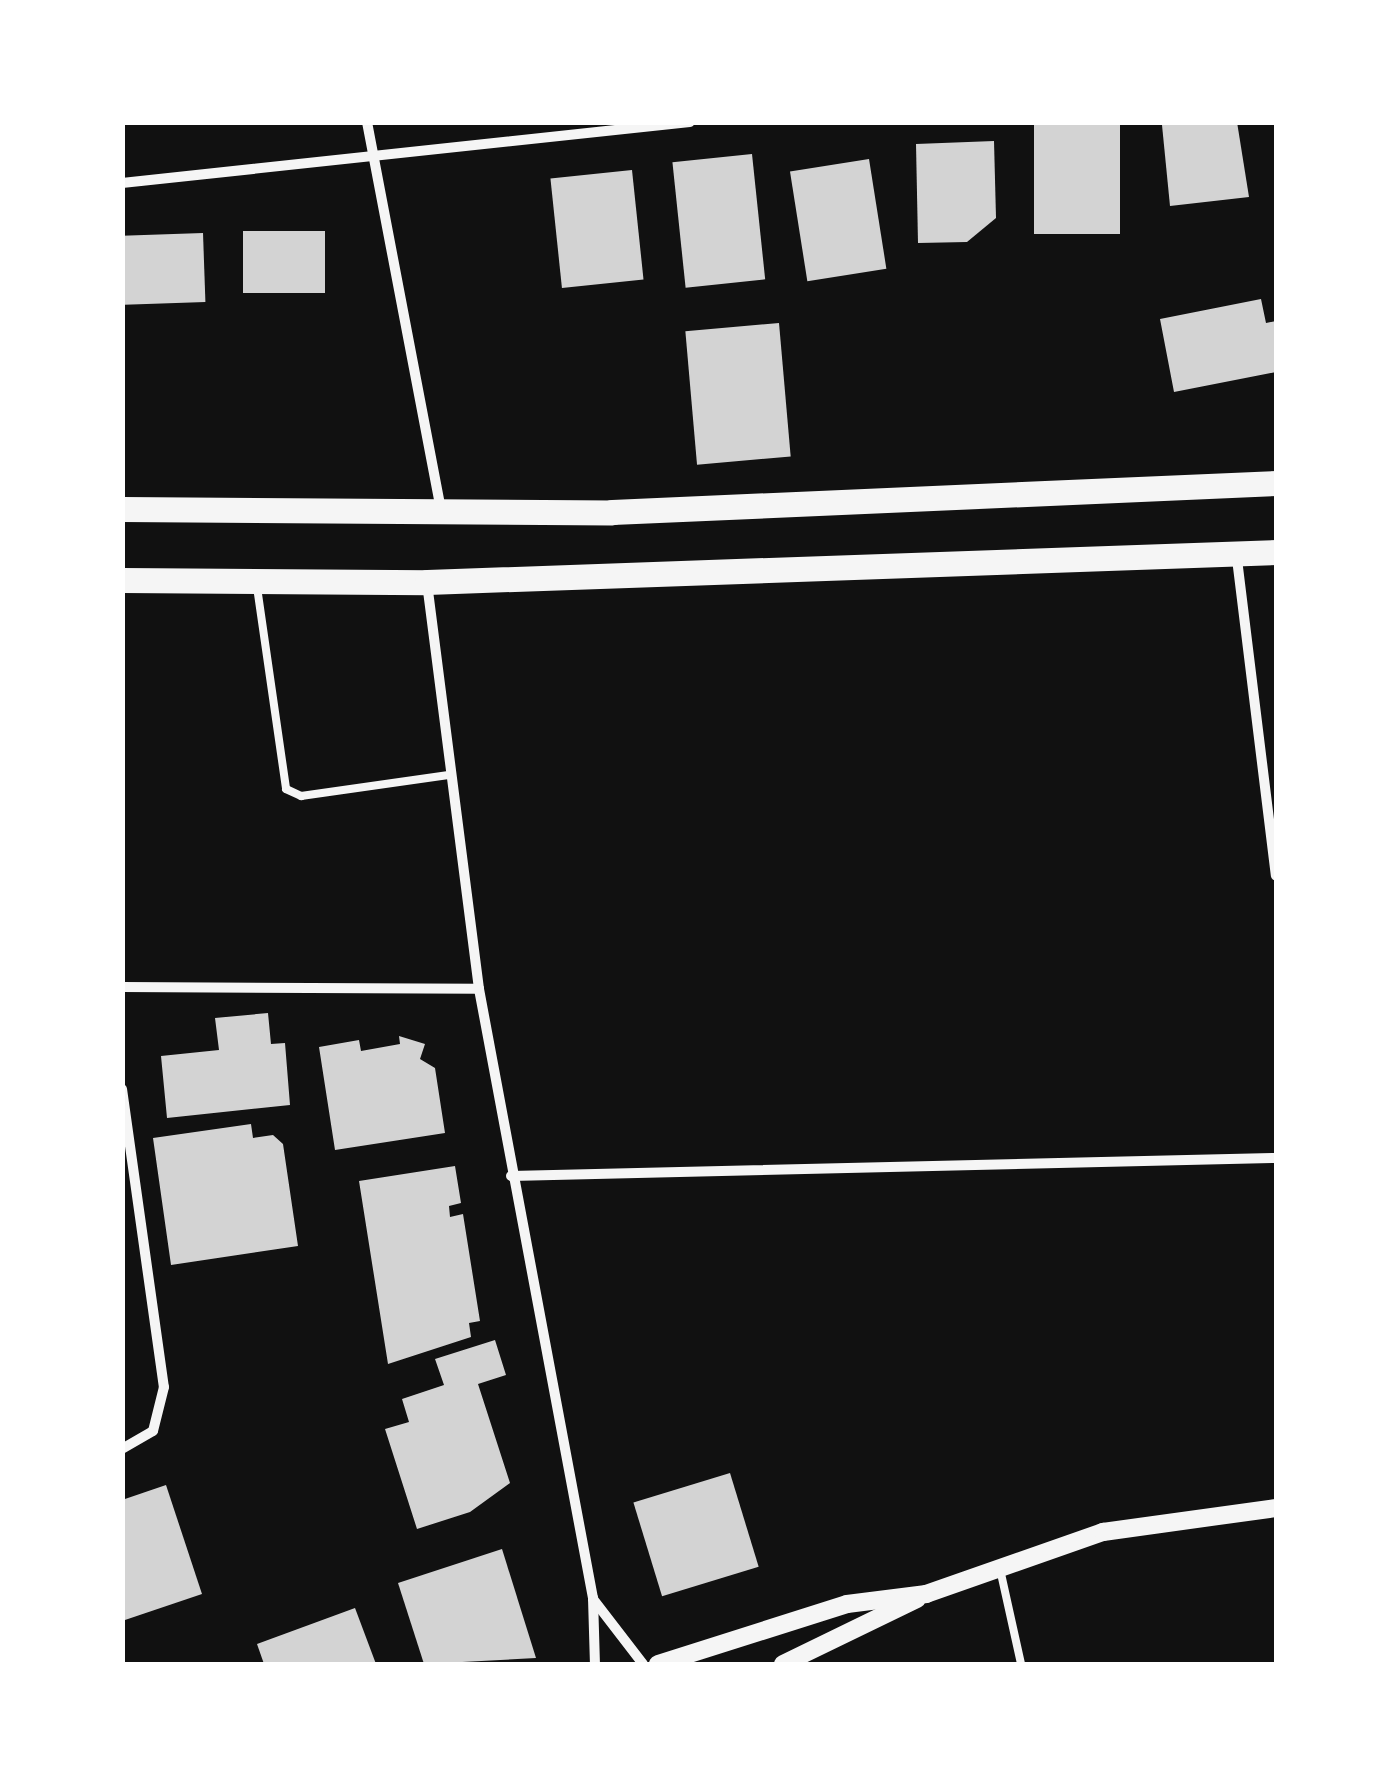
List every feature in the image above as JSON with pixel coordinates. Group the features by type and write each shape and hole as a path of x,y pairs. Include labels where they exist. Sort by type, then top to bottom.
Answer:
{"main road":[{"path":"122,510 441,513 1140,496 1276,483"},
{"path":"122,580 427,582 1236,559 1276,552"}],"street":[{"path":"367,122 441,513"},
{"path":"122,183 372,160 690,122"},
{"path":"1236,559 1270,789 1276,876"},
{"path":"427,582 479,989 593,1598 595,1664"},
{"path":"122,987 479,989"},
{"path":"122,1089 164,1387 153,1431 122,1450"},
{"path":"511,1176 1276,1158"},
{"path":"782,1664 926,1594 1103,1532 1269,1509 1276,1523"},
{"path":"658,1664 846,1604 926,1594"},
{"path":"593,1598 643,1664"}],"lane":[{"path":"257,581 286,789 300,796 449,775"},
{"path":"1000,1569 1021,1664"}],"building":[{"path":"1034,122 1120,122 1120,234 1034,234"},
{"path":"1237,122 1249,197 1170,206 1162,125"},
{"path":"994,141 996,218 967,242 918,243 916,144"},
{"path":"752,154 765,279 686,288 672,162"},
{"path":"869,159 886,269 807,281 790,172"},
{"path":"632,170 643,279 562,288 550,179"},
{"path":"243,231 325,231 325,293 243,293"},
{"path":"203,233 205,302 124,305 122,236"},
{"path":"1261,299 1266,323 1276,321 1276,372 1174,392 1160,319"},
{"path":"779,323 791,456 697,465 685,331"},
{"path":"268,1013 271,1044 285,1043 290,1105 167,1118 161,1056 219,1050 215,1018"},
{"path":"399,1036 425,1044 420,1059 435,1068 445,1133 335,1150 319,1047 359,1040 361,1051 400,1044"},
{"path":"251,1124 253,1138 273,1135 283,1144 298,1246 171,1265 153,1138"},
{"path":"455,1166 461,1203 449,1206 450,1217 463,1214 480,1321 469,1323 471,1337 388,1364 359,1181"},
{"path":"495,1340 506,1375 478,1384 510,1483 470,1512 417,1529 385,1429 409,1422 402,1399 444,1385 435,1359"},
{"path":"730,1473 759,1567 662,1596 633,1503"},
{"path":"166,1485 202,1594 122,1621 122,1500"},
{"path":"502,1549 536,1658 424,1664 398,1583"},
{"path":"355,1608 376,1664 264,1664 257,1644"}]}
